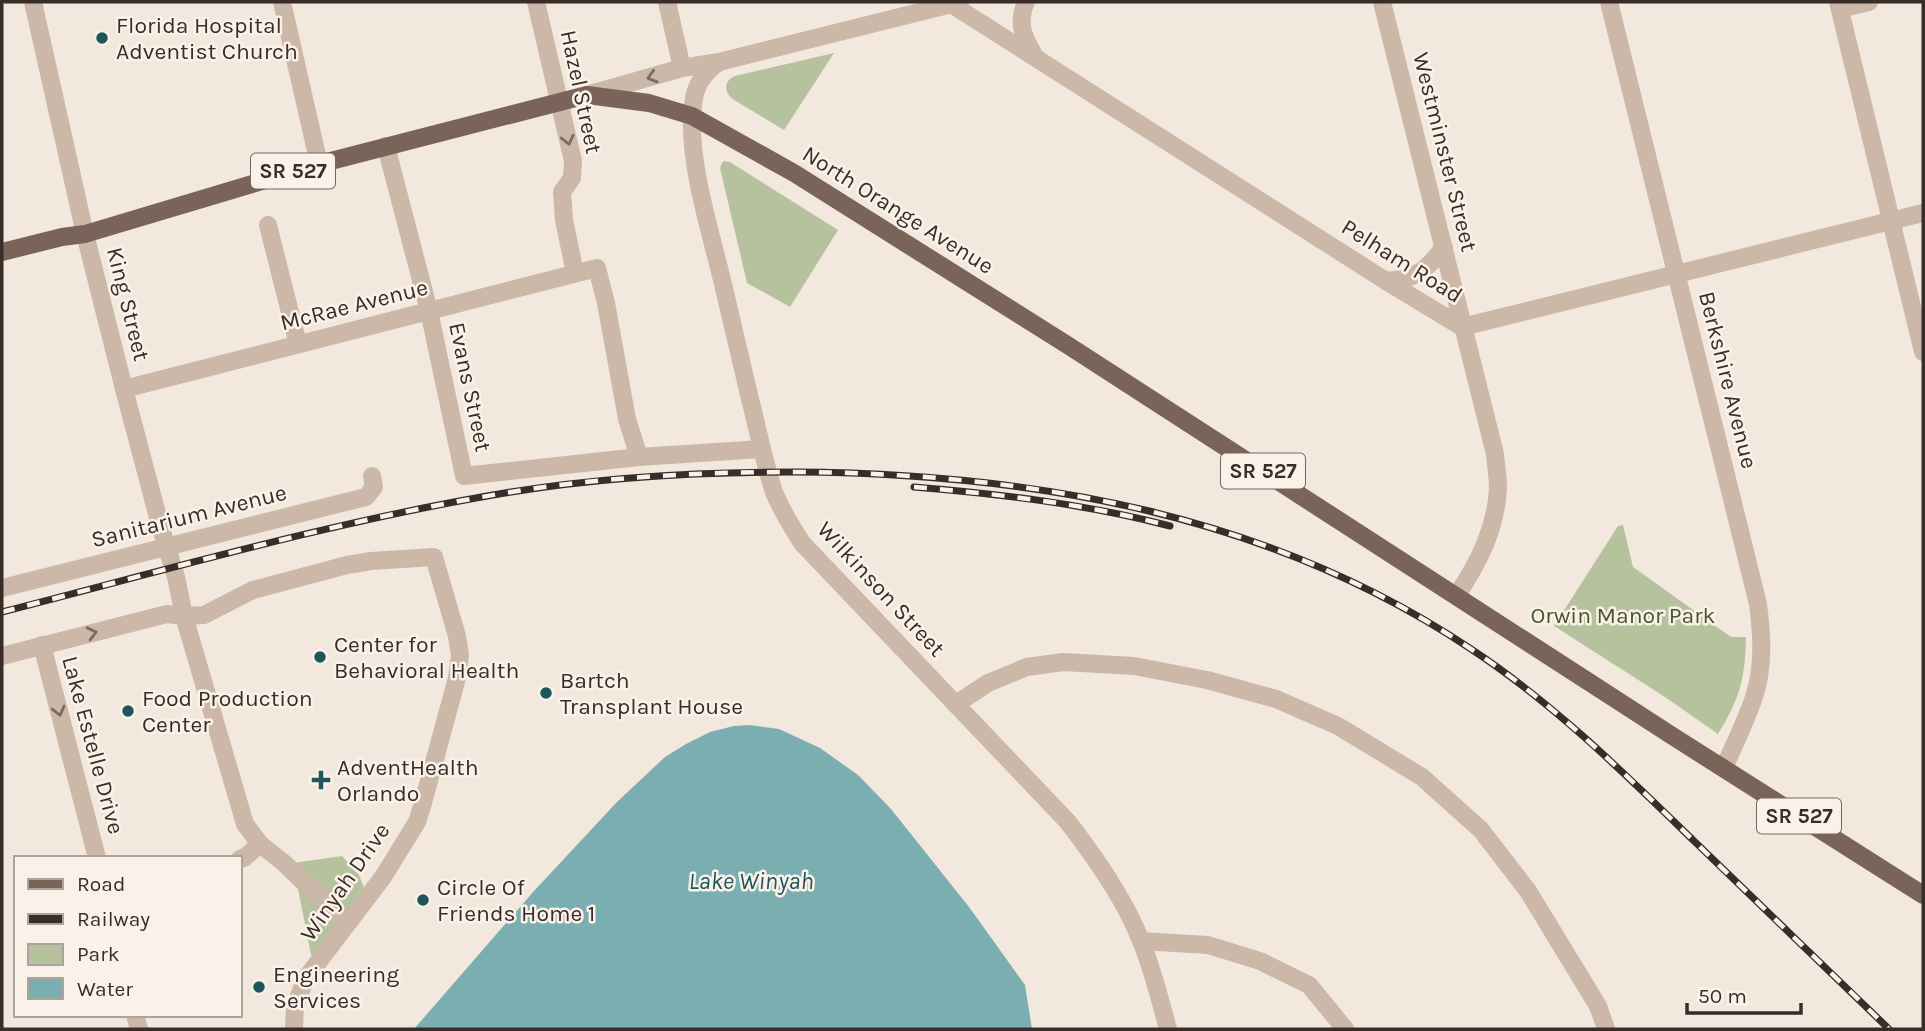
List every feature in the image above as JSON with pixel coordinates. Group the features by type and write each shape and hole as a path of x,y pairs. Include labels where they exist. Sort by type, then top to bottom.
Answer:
{"main road":[{"name":"North Orange Avenue","path":"2,252 85,234 319,164 559,101 587,95 649,103 692,116 794,173 1724,768"},
{"name":"SR 527","path":"1724,768 1923,895"}],"street":[{"name":"King Street","path":"33,2 85,234 124,389 176,577 184,616 245,824 260,844 284,863 347,924"},
{"path":"282,2 319,164"},
{"name":"Hazel Street","path":"536,2 573,161 572,178 562,192 564,220 575,273"},
{"path":"667,2 682,68"},
{"path":"1026,2 1021,21 1024,39 1036,58"},
{"name":"Westminster Street","path":"1382,2 1495,454 1498,486 1493,523 1483,552 1457,595"},
{"name":"Berkshire Avenue","path":"1609,2 1755,591 1762,629 1761,660 1755,696 1724,768"},
{"path":"1869,2 1839,5 1923,352"},
{"path":"587,95 682,68 719,62 955,3"},
{"name":"Pelham Road","path":"955,3 1036,58 1462,327 1923,213"},
{"name":"Wilkinson Street","path":"719,62 701,78 695,94 692,116 693,148 701,194 775,494 802,543 1068,822 1097,861 1141,941 1168,1029"},
{"name":"Evans Street","path":"386,146 429,311 464,476 639,457"},
{"path":"268,225 298,344"},
{"path":"1386,281 1420,274 1444,247"},
{"name":"McRae Avenue","path":"124,389 597,268 627,419 639,457"},
{"path":"639,457 762,449"},
{"name":"Sanitarium Avenue","path":"2,588 366,497 374,487 372,476"},
{"name":"Winyah Drive","path":"184,616 205,615 253,590 347,565 434,557 457,636 460,655 457,678 417,822 383,877 306,978 295,1006 294,1029"},
{"path":"2,656 167,614 184,616"},
{"name":"Lake Estelle Drive","path":"42,645 96,856"},
{"path":"956,704 988,683 1027,667 1063,662 1134,666 1207,680 1276,699 1338,726 1422,777 1481,830 1528,891 1598,1006 1606,1029"},
{"path":"242,858 260,844"},
{"path":"1141,941 1208,945 1261,961 1309,985 1345,1029"}],"green space":[{"path":"834,53 784,130 731,98 727,92 727,83 735,76"},
{"path":"723,161 730,162 838,230 790,307 747,283 720,168"},
{"name":"Orwin Manor Park","path":"1623,525 1633,567 1731,637 1746,637 1740,688 1732,710 1718,734 1554,626 1618,526"},
{"path":"342,856 359,875 364,888 316,953 311,955 293,863"}],"water":[{"name":"Lake Winyah","path":"750,725 779,729 820,748 858,775 891,809 969,907 1025,985 1032,1029 414,1029 534,891 617,802 665,757 710,732"}],"railway":[{"path":"2,612 255,546 447,503 616,479 758,472 882,474 971,481 1059,493 1146,510 1231,534 1313,565 1394,603 1471,649 1559,715 1614,764 1889,1029"},
{"path":"914,487 1043,501 1170,526"}],"place":[{"name":"Florida Hospital Adventist Church","path":"102,38"},
{"name":"Center for Behavioral Health","path":"320,657"},
{"name":"Bartch Transplant House","path":"546,693"},
{"name":"Food Production Center","path":"128,711"},
{"name":"AdventHealth Orlando","path":"321,780"},
{"name":"Circle Of Friends Home 1","path":"423,900"},
{"name":"Engineering Services","path":"259,987"}]}
